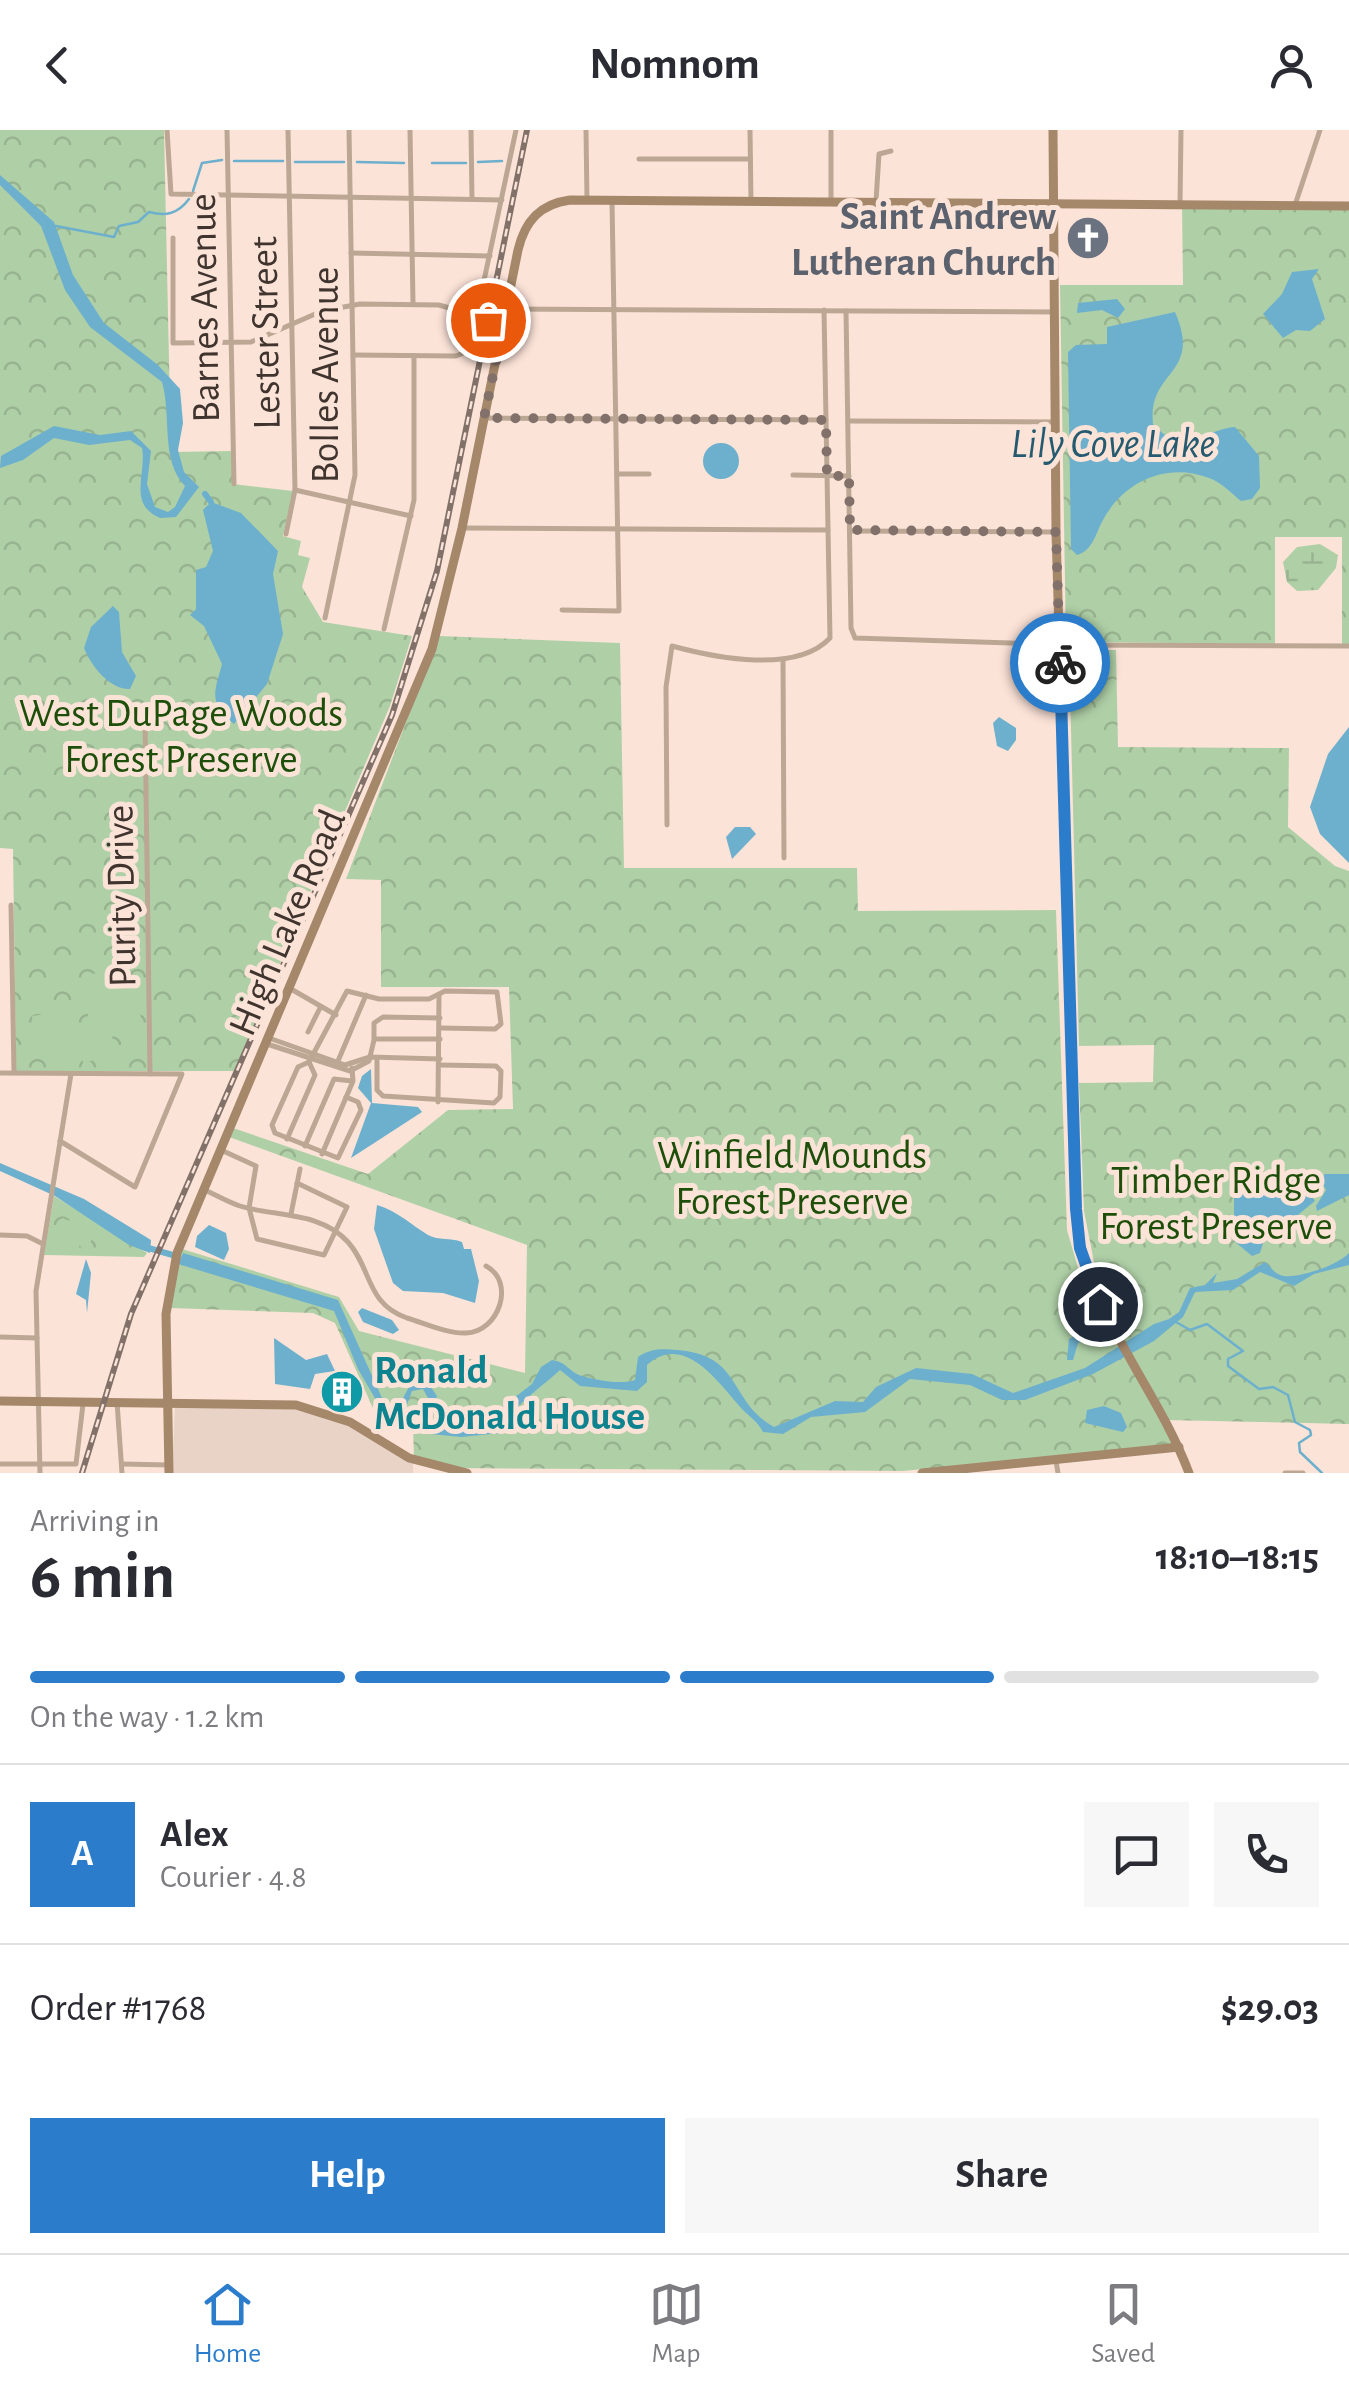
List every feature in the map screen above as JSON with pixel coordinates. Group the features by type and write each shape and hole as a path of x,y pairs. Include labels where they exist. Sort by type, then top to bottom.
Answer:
{"street":[{"path":"167,130 171,194 502,200"},
{"name":"Barnes Avenue","path":"227,130 234,484"},
{"name":"Lester Street","path":"286,534 295,490 288,130"},
{"name":"Bolles Avenue","path":"324,618 352,502 349,130"},
{"path":"410,130 413,303"},
{"path":"471,130 472,199"},
{"path":"353,355 466,353 478,317 516,130"},
{"path":"586,130 587,200 1349,206"},
{"path":"750,130 751,201"},
{"path":"831,130 831,201"},
{"path":"1053,130 1056,532 1076,1209 1092,1283 1190,1473"},
{"path":"1180,204 1181,130"},
{"path":"1295,205 1320,130"},
{"path":"876,201 879,154 891,151"},
{"path":"639,159 750,159"},
{"name":"High Lake Road","path":"169,1469 166,1324 175,1258 420,682 462,528 518,250 530,221 554,203 587,200"},
{"path":"562,610 620,610 612,200"},
{"path":"172,238 172,344 261,340 322,311 352,305 446,306 504,324"},
{"path":"351,253 490,256"},
{"path":"506,308 1054,312"},
{"path":"668,825 666,687 672,646 708,654 783,658 804,655 830,638 824,310"},
{"path":"846,310 851,628 862,640 1349,646"},
{"path":"384,629 411,516 416,470 414,356"},
{"path":"484,418 826,420"},
{"path":"848,420 1056,422"},
{"path":"617,474 650,474"},
{"path":"793,475 849,476"},
{"path":"295,490 411,516"},
{"path":"462,528 828,530"},
{"path":"850,530 1056,532"},
{"path":"783,658 784,858"},
{"name":"Purity Drive","path":"145,717 150,1074"},
{"path":"11,905 14,1073"},
{"path":"290,988 336,1015"},
{"path":"346,1097 358,1102 360,1113 340,1156 322,1154 274,1133 272,1125 298,1067 311,1057 348,992 430,999 439,993 497,992 501,997 501,1024 495,1028 440,1028"},
{"path":"438,1102 439,993"},
{"path":"338,1062 366,995"},
{"path":"308,1032 320,1008"},
{"path":"268,1041 352,1068 374,1058 496,1066 500,1071 500,1097 494,1103 383,1096 378,1090 374,1058 374,1023 384,1017 440,1018"},
{"path":"374,1039 440,1040"},
{"path":"311,1057 352,1068"},
{"path":"287,1139 315,1075 311,1057"},
{"path":"322,1154 353,1082 352,1068"},
{"path":"0,1073 182,1074 134,1187 60,1141"},
{"path":"40,1473 36,1291 71,1074"},
{"path":"305,1146 334,1079 353,1082"},
{"path":"220,1149 256,1166 248,1208 258,1239 321,1255 337,1234 346,1212 344,1204 297,1183"},
{"path":"291,1214 300,1169"},
{"path":"202,1189 248,1208 291,1214 337,1234 353,1250 377,1300 402,1316 462,1333 492,1320 502,1301 502,1285 486,1266"},
{"path":"0,1235 27,1236 43,1244"},
{"path":"0,1338 37,1338"},
{"path":"0,1401 260,1401 313,1408 351,1422 408,1458 444,1472 467,1473"},
{"path":"0,1464 76,1464 84,1401"},
{"path":"121,1404 122,1473"},
{"path":"922,1473 1057,1467 1179,1447"},
{"path":"122,1464 169,1469"},
{"path":"1285,1473 1302,1473"}],"shaded area":[{"path":"175,1406 298,1408 342,1422 413,1463 413,1473 172,1473"}],"green space":[{"name":"West DuPage Woods Forest Preserve","path":"0,130 164,130 171,452 231,451 233,484 293,491 283,536 301,541 298,555 310,558 302,587 323,622 412,636 390,706 234,1071 16,1071 13,849 0,848"},
{"path":"1182,205 1349,206 1349,645 1342,645 1342,537 1275,537 1275,644 1066,642 1060,285 1183,285"},
{"path":"1320,544 1338,555 1336,568 1318,590 1297,591 1287,582 1283,562 1297,547"},
{"name":"Winfield Mounds Forest Preserve","path":"439,636 620,643 624,868 857,868 858,911 1056,910 1067,1230 1085,1292 1177,1445 903,1471 444,1468 414,1458 413,1428 376,1415 335,1323 313,1313 170,1308 182,1249 339,1297 359,1331 525,1373 527,1245 229,1137 233,1128 368,1174 448,1110 513,1109 509,987 381,987 381,880 346,879"},
{"name":"Timber Ridge Forest Preserve","path":"1069,650 1116,650 1118,747 1289,748 1288,827 1335,866 1349,871 1349,1424 1166,1420 1101,1298 1084,1211 1079,1083 1153,1082 1154,1045 1079,1046"},
{"path":"89,974 112,976 128,985 137,1000 141,1022 94,1026 88,1021"},
{"path":"70,1011 74,1030 70,1055 37,1044 32,1016"},
{"path":"111,1031 113,1041 107,1055 83,1064 81,1035"},
{"path":"54,1196 147,1253 144,1257 44,1255"},
{"path":"62,1218 95,1230 88,1249 55,1237"}],"water":[{"path":"0,175 54,222 73,275 104,323 158,365 180,389 183,423 178,450 184,472 199,487 176,517 160,518 144,505 140,487 142,448 130,440 89,445 54,438 23,460 0,468 1,456 54,426 100,435 131,431 151,451 147,484 155,507 168,512 175,507 185,486 177,476 169,451 162,382 90,327 65,290 41,226 0,185"},
{"path":"1319,269 1312,279 1325,319 1310,331 1296,330 1283,338 1263,314 1282,294 1292,272"},
{"path":"1117,299 1125,309 1118,318 1102,310 1077,313 1078,303"},
{"name":"Lily Cove Lake","path":"1175,312 1183,349 1158,392 1153,424 1164,434 1184,441 1235,427 1259,456 1260,488 1252,499 1241,501 1218,482 1193,474 1178,472 1148,478 1112,506 1090,545 1077,555 1071,549 1068,352 1076,345 1107,344 1107,327"},
{"path":"721,443 734,448 739,461 734,474 721,479 708,474 703,461 708,448"},
{"path":"211,502 241,513 278,551 273,574 283,634 267,684 234,724 216,703 222,664 204,626 190,615 196,609 196,570 206,567 213,551 203,510"},
{"path":"113,606 119,612 122,652 136,676 130,689 115,686 102,676 84,648 91,627"},
{"path":"999,717 1016,728 1016,740 1008,751 997,746 993,723"},
{"path":"1349,727 1349,863 1320,834 1310,807 1328,754"},
{"path":"735,827 750,827 756,834 732,859 726,837"},
{"path":"371,1069 372,1103 418,1107 422,1112 351,1158 371,1103 358,1088 362,1076"},
{"path":"0,1163 84,1199 151,1240 150,1253 129,1245 55,1196 0,1171"},
{"path":"1325,1174 1349,1174 1349,1195 1317,1211 1326,1190 1320,1179"},
{"path":"1239,1187 1308,1190 1315,1201 1299,1214 1292,1229 1280,1224 1265,1237 1260,1253 1252,1256 1234,1241 1234,1191"},
{"path":"377,1205 428,1235 462,1242 464,1249 471,1249 479,1281 475,1303 443,1293 403,1291 393,1283 374,1229"},
{"path":"209,1225 226,1233 229,1249 224,1260 195,1247 197,1236"},
{"path":"183,1253 338,1300 387,1409 396,1411 409,1387 428,1383 437,1396 431,1418 435,1426 472,1430 532,1384 541,1367 552,1360 585,1377 629,1381 635,1380 638,1357 662,1349 714,1360 749,1405 774,1427 835,1401 863,1402 876,1387 916,1368 972,1374 1013,1393 1085,1368 1154,1324 1169,1319 1179,1312 1190,1288 1205,1285 1217,1273 1213,1283 1237,1279 1265,1262 1280,1275 1299,1275 1328,1266 1349,1253 1349,1265 1314,1274 1294,1286 1260,1272 1233,1290 1195,1292 1183,1317 1154,1341 1093,1374 1025,1400 1002,1400 970,1385 910,1379 865,1412 811,1417 783,1434 763,1432 700,1365 675,1354 661,1356 647,1365 647,1382 637,1391 580,1386 560,1370 517,1408 501,1433 461,1437 431,1434 423,1419 428,1398 423,1389 412,1391 401,1421 387,1419 358,1369 334,1311 178,1264"},
{"path":"86,1259 91,1273 87,1313 86,1300 76,1294"},
{"path":"362,1308 392,1320 399,1330 393,1334 363,1322 358,1312"},
{"path":"1084,1330 1096,1337 1078,1343 1073,1360 1067,1360 1069,1339"},
{"path":"274,1338 306,1360 327,1354 335,1371 315,1374 310,1389 275,1384"},
{"path":"1104,1406 1121,1413 1127,1427 1123,1432 1085,1423 1087,1410"}],"waterway":[{"path":"193,191 202,163 222,160"},
{"path":"234,161 283,161"},
{"path":"478,162 502,161"},
{"path":"295,162 344,162"},
{"path":"357,162 404,163"},
{"path":"432,163 466,163"},
{"path":"56,226 114,237 119,226 138,222 149,212 175,211 189,199"},
{"path":"205,494 211,502"},
{"path":"145,1247 176,1256"},
{"path":"1176,1322 1190,1330 1207,1324 1243,1351 1228,1359 1228,1366 1259,1389 1273,1387 1288,1395 1295,1422 1310,1430 1311,1435 1299,1443 1300,1452 1322,1473"}],"railway":[{"path":"82,1473 131,1314 392,715 437,571 527,130"}],"way so far":[{"path":"488,320 504,324 484,418 826,420 827,476 849,476 850,530 1056,532 1060,663"}],"place":[{"name":"Saint Andrew Lutheran Church","path":"1088,238"},
{"name":"Ronald McDonald House","path":"342,1392"}],"route":[{"path":"1060,663 1076,1209 1080,1248 1100,1304"}]}
